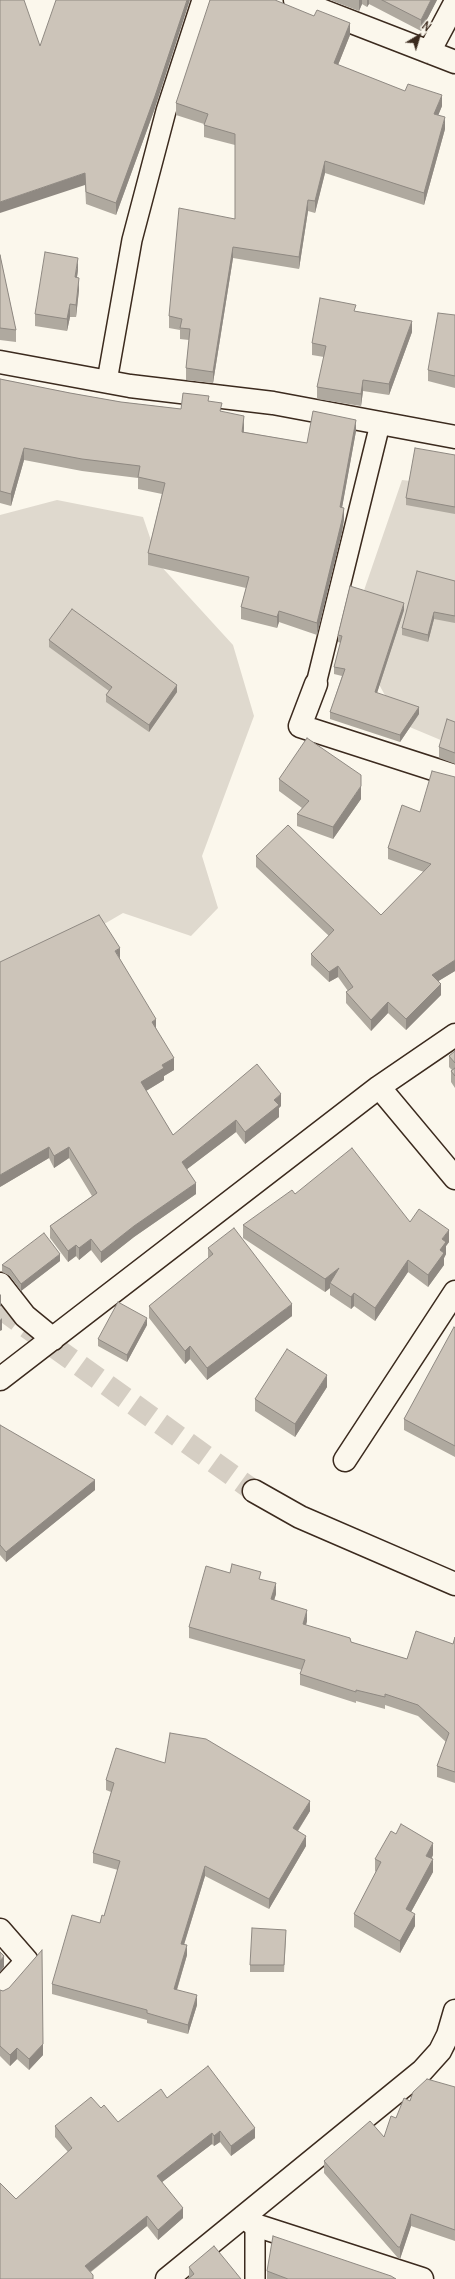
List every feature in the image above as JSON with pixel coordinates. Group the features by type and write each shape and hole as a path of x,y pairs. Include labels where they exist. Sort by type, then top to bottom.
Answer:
{"street":[{"path":"295,0 455,62"},
{"path":"429,52 455,3"},
{"path":"0,362 108,381 273,403 455,437"},
{"path":"316,684 300,726 455,776"},
{"path":"0,1379 379,1087 455,1035"},
{"path":"379,1087 455,1178"},
{"path":"0,1284 25,1316 53,1339"},
{"path":"344,1460 455,1292"},
{"path":"254,1491 300,1517 455,1584"},
{"path":"0,1930 27,1961 0,1990"},
{"path":"167,2279 249,2221 422,2071 443,2046 455,2011"},
{"path":"249,2221 422,2279"}],"lane":[{"path":"108,381 132,240 166,111 202,0"},
{"path":"316,684 380,424"},
{"path":"249,2221 255,2279"}],"shaded area":[{"path":"402,480 455,486 455,746 400,723 350,631"},
{"path":"57,500 143,517 159,564 233,645 254,716 202,856 218,908 191,936 123,913 0,985 0,515"}],"building":[{"path":"0,0 24,0 40,46 56,0 187,0 155,96 116,203 86,192 85,173 0,202"},
{"path":"210,0 275,0 314,16 317,10 350,23 334,63 405,91 408,84 442,95 434,114 445,117 424,193 325,161 315,201 308,200 299,257 233,247 213,372 186,368 190,329 180,328 182,319 169,316 179,208 235,219 235,134 204,125 208,114 176,103"},
{"path":"382,0 431,0 421,20"},
{"path":"45,252 78,258 75,277 79,278 76,305 70,304 67,319 35,314"},
{"path":"0,255 16,330 0,328"},
{"path":"320,298 356,305 354,311 412,321 389,384 363,380 361,394 317,387 326,346 312,343"},
{"path":"438,313 455,315 455,376 428,370"},
{"path":"0,379 121,402 181,409 183,393 209,396 208,401 222,403 220,411 244,416 242,432 307,443 313,411 356,420 340,507 344,508 342,520 317,623 279,611 277,617 241,607 249,577 148,553 165,483 138,477 140,466 82,459 24,448 11,494 0,491"},
{"path":"415,448 455,455 455,507 406,498"},
{"path":"417,571 455,581 455,616 434,612 428,635 402,628"},
{"path":"350,586 404,603 375,692 419,707 400,735 330,712 345,669 334,667 342,636 338,635"},
{"path":"72,609 177,685 149,725 106,695 112,687 49,640"},
{"path":"447,719 455,722 455,753 439,747"},
{"path":"307,738 361,775 361,786 333,827 297,814 309,801 279,779"},
{"path":"432,771 455,777 455,960 432,975 441,984 406,1019 388,1002 371,1020 346,992 353,987 338,966 329,972 311,954 334,930 256,856 288,825 381,915 431,864 388,848 402,805 420,812"},
{"path":"99,915 120,948 115,951 156,1019 152,1022 174,1058 162,1065 164,1068 141,1082 173,1135 257,1064 281,1094 274,1100 279,1105 245,1132 236,1120 182,1162 196,1183 134,1226 101,1252 91,1239 79,1248 76,1245 68,1251 50,1226 97,1193 69,1147 54,1156 49,1147 0,1175 0,962"},
{"path":"455,1051 455,1063 449,1056"},
{"path":"455,1068 455,1076 451,1071"},
{"path":"352,1148 410,1222 419,1209 449,1230 442,1239 446,1242 440,1250 444,1253 428,1275 408,1260 375,1308 354,1293 351,1297 330,1283 339,1268 325,1279 243,1225 292,1190 295,1194"},
{"path":"234,1228 292,1304 207,1368 190,1346 185,1351 149,1306 213,1254 208,1248"},
{"path":"44,1233 60,1254 21,1284 10,1269 2,1265"},
{"path":"118,1302 147,1318 127,1355 98,1339"},
{"path":"454,1327 455,1328 455,1446 404,1419"},
{"path":"287,1349 327,1375 295,1424 255,1399"},
{"path":"0,1425 95,1480 6,1552 0,1545"},
{"path":"232,1564 261,1572 259,1579 276,1583 271,1599 307,1610 303,1624 350,1638 351,1642 407,1659 416,1631 453,1644 455,1637 455,1772 437,1766 449,1733 418,1705 385,1694 385,1697 356,1690 356,1692 300,1674 305,1660 189,1627 206,1566 230,1573"},
{"path":"170,1733 206,1739 310,1801 293,1828 306,1836 269,1899 205,1866 181,1944 187,1945 174,1989 197,1995 188,2025 147,2013 147,2010 52,1984 72,1915 100,1923 102,1915 104,1916 120,1861 93,1853 114,1783 106,1780 116,1748 165,1763"},
{"path":"401,1824 433,1843 426,1856 433,1859 406,1909 415,1914 400,1941 354,1914 381,1862 375,1859 391,1831 396,1834"},
{"path":"252,1928 286,1930 284,1965 250,1965"},
{"path":"42,1950 43,2044 29,2059 17,2048 10,2055 0,2046 0,1990 3,1991 9,1988"},
{"path":"0,1952 4,1956 0,1961"},
{"path":"208,2066 255,2128 231,2146 220,2131 214,2136 212,2133 157,2176 183,2208 158,2230 147,2216 85,2266 93,2275 93,2279 0,2279 0,2183 16,2199 72,2148 55,2126 91,2097 101,2108 104,2105 118,2122 161,2089 167,2098"},
{"path":"427,2079 455,2087 455,2230 411,2214 400,2247 398,2247 324,2161 370,2121 384,2137 391,2116 396,2118 404,2098 410,2101 413,2092"},
{"path":"273,2236 396,2279 288,2279 267,2271"},
{"path":"214,2246 241,2279 188,2279 194,2274 189,2267"}],"tunnel":[{"path":"0,1308 254,1491"}]}
